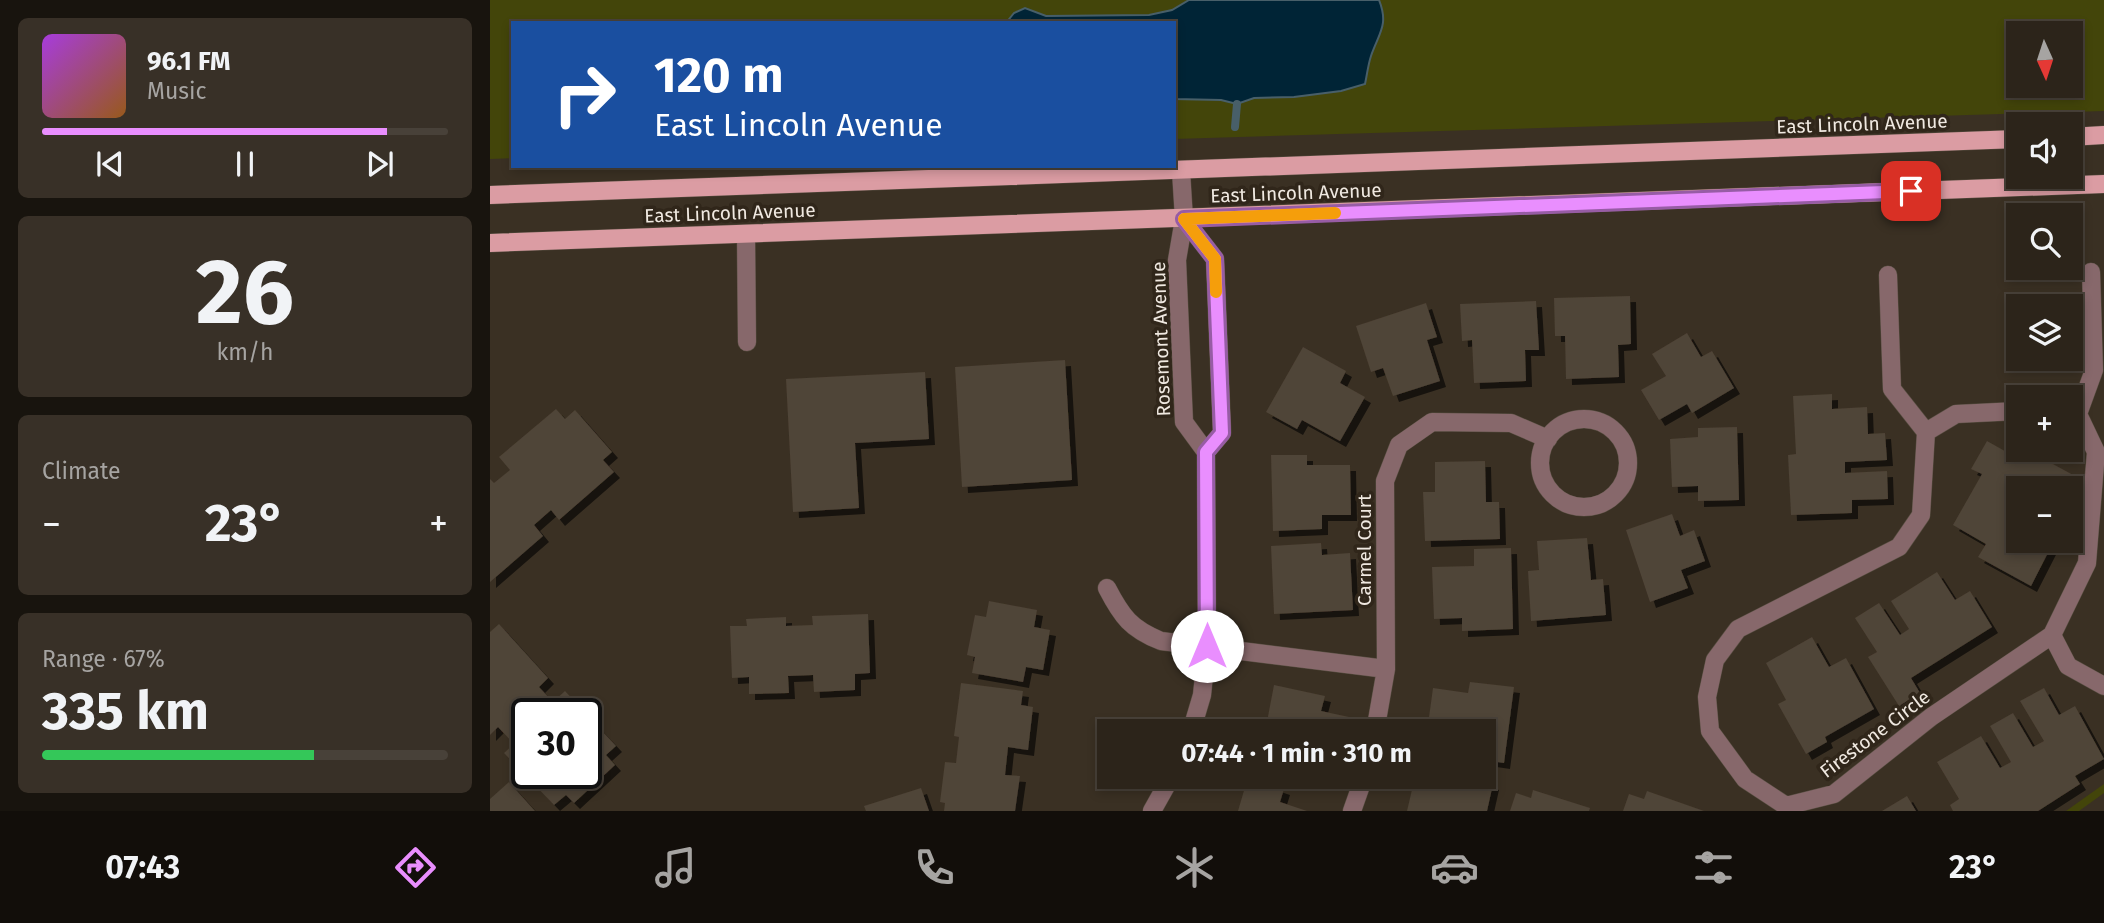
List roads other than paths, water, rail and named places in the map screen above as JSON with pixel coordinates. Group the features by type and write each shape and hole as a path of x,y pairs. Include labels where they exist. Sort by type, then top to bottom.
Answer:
{"main road":[{"path":"2083,136 2104,135"},
{"name":"East Lincoln Avenue","path":"490,195 2006,139"},
{"name":"East Lincoln Avenue","path":"490,243 2104,184"}],"street":[{"name":"Rosemont Avenue","path":"1181,171 1184,219 1177,260 1184,422 1206,452"},
{"path":"1184,219 1215,259 1222,433 1206,452 1207,646 1202,695 1195,719"},
{"path":"746,234 747,342"},
{"path":"2083,395 2095,370 2091,271"},
{"path":"1888,275 1892,389 1926,432 1956,414 2006,412"},
{"path":"1585,419 1600,422 1613,430 1628,455 1628,469 1623,483 1614,495 1589,507 1574,506 1561,501 1543,480 1540,466 1541,452 1548,439 1558,428 1571,421 1585,419"},
{"name":"Carmel Court","path":"1377,719 1386,668 1385,481 1399,445 1432,422 1511,422 1548,439"},
{"name":"Firestone Circle","path":"1926,432 1921,515 1899,547 1738,629 1715,660 1707,697 1710,731 1745,779 1786,808 1834,794 1931,717 2052,635 2087,563 2096,452 2083,429"},
{"path":"1107,588 1115,605 1139,632 1161,641 1386,668"},
{"path":"2052,635 2068,666 2104,686"},
{"path":"1152,811 1164,789"},
{"path":"1352,811 1360,789"}],"water":[{"path":"1189,0 1379,0 1383,23 1370,59 1365,84 1341,91 1294,97 1254,98 1237,104 1221,100 1176,99 1176,21 1008,21 1014,13 1025,8 1046,16 1149,15 1172,10"}],"waterway":[{"path":"1235,127 1237,104"}]}
